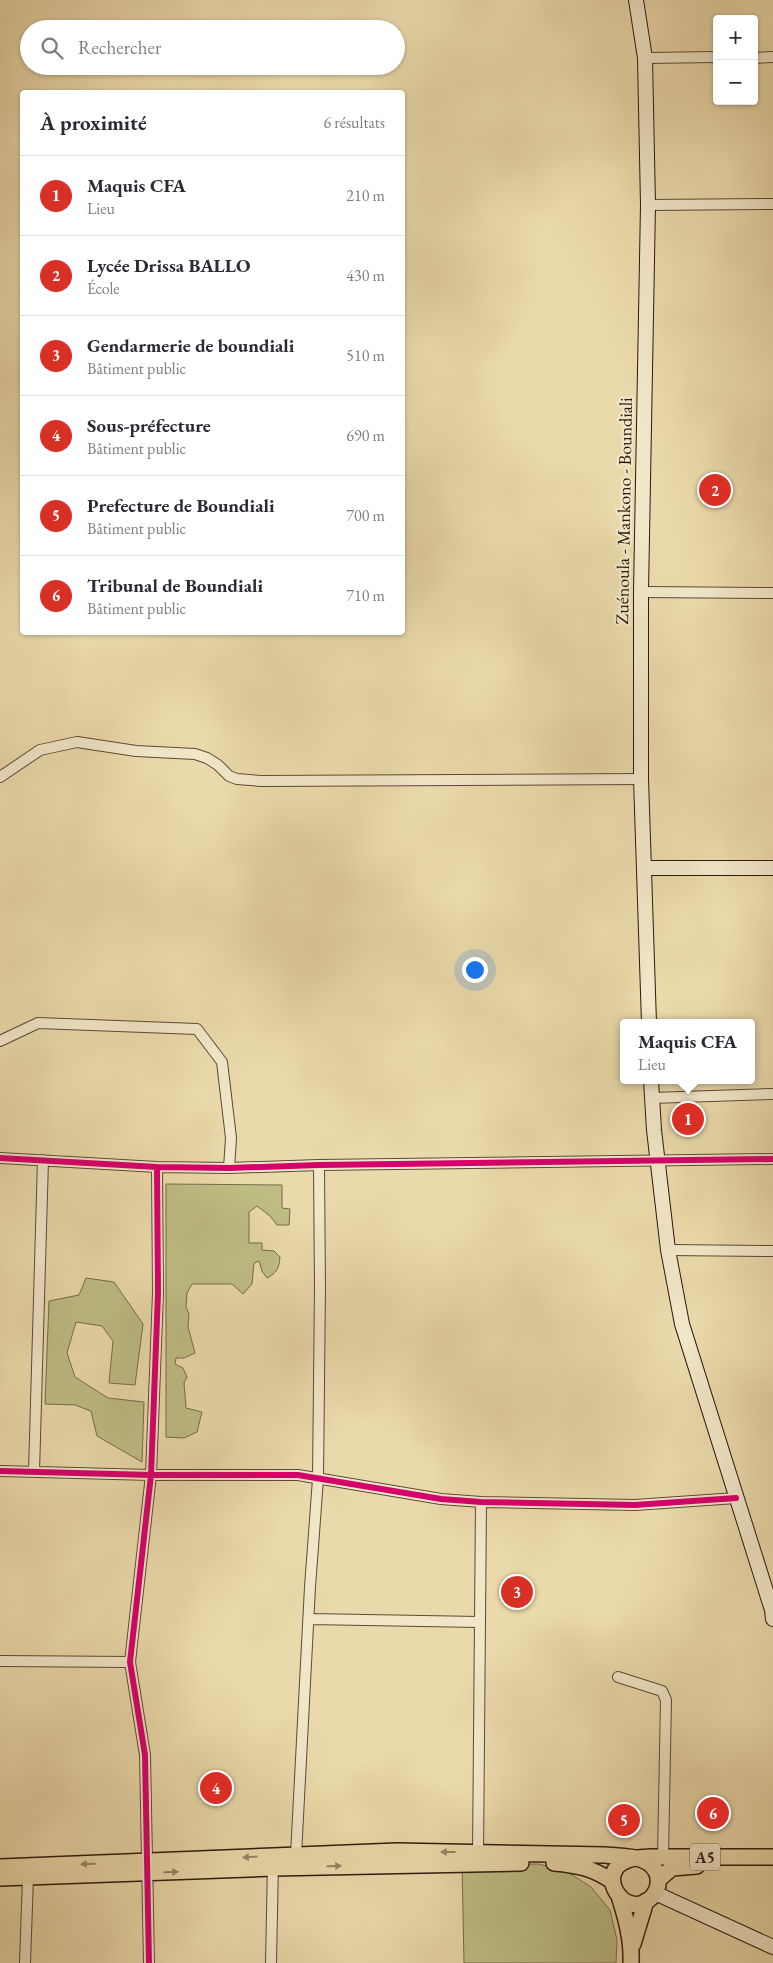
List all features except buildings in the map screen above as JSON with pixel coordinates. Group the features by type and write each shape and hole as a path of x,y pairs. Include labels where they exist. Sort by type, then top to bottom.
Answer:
{"main road":[{"name":"Zuénoula - Mankono - Boundiali","path":"636,0 645,58 648,205 641,592 641,779 649,1019"},
{"path":"644,868 773,868"},
{"path":"651,1084 668,1250 682,1324 773,1613"},
{"path":"273,1862 296,1855 397,1851 574,1864 596,1870 612,1881"},
{"path":"0,1867 148,1867 573,1854 636,1858 643,1859 654,1867 653,1891 632,1956"},
{"path":"636,1858 622,1862 617,1867 612,1881 615,1892 631,1903 653,1891"},
{"name":"A5","path":"636,1858 773,1858"},
{"name":"A5","path":"653,1891 672,1868 685,1866 773,1866"},
{"path":"0,1878 148,1867"},
{"path":"653,1891 773,1947"},
{"path":"619,1896 626,1917 632,1956"}],"street":[{"path":"645,58 713,57"},
{"path":"758,58 773,57"},
{"path":"648,205 773,204"},
{"path":"641,592 773,592"},
{"path":"0,777 40,750 77,742 136,751 195,754 213,761 230,776 237,779 261,781 641,779"},
{"path":"0,1040 38,1023 197,1029 222,1062 230,1138 230,1168"},
{"path":"652,1098 773,1094"},
{"path":"0,1158 157,1167 230,1168 319,1165 773,1159"},
{"path":"34,1472 44,1160"},
{"path":"296,1855 318,1479 319,1165"},
{"path":"149,1963 145,1755 130,1662 151,1475 158,1293 157,1167"},
{"path":"668,1250 773,1251"},
{"path":"0,1472 298,1475 441,1499 481,1502 634,1505 736,1498"},
{"path":"478,1857 481,1502"},
{"path":"309,1619 479,1622"},
{"path":"0,1661 130,1662"},
{"path":"618,1677 662,1691 666,1700 664,1857"},
{"path":"271,1963 273,1862"},
{"path":"25,1963 28,1877"}],"shaded area":[{"path":"166,1184 282,1185 282,1208 290,1209 289,1225 277,1225 270,1216 257,1206 249,1212 249,1243 262,1243 262,1250 274,1251 280,1257 278,1267 273,1274 267,1278 262,1271 259,1261 254,1263 252,1284 243,1294 232,1284 192,1284 187,1293 188,1327 195,1353 184,1358 176,1358 175,1364 183,1368 187,1377 184,1383 186,1408 202,1412 197,1432 184,1438 166,1437"},
{"path":"86,1278 114,1282 143,1324 135,1385 109,1383 113,1341 102,1326 76,1322 67,1353 75,1377 108,1398 144,1402 142,1462 97,1436 91,1411 75,1405 45,1404 49,1301 79,1295"},
{"path":"539,1864 566,1871 591,1887 610,1910 617,1940 616,1963 464,1963 462,1865"}],"cycle path":[{"path":"0,1158 157,1167 229,1168 319,1165 773,1159"},
{"path":"149,1963 145,1755 130,1662 151,1475 158,1293 157,1167"},
{"path":"0,1471 151,1475 298,1475 441,1499 481,1502 635,1505 736,1498"}],"place":[{"name":"Lycée Drissa BALLO","path":"715,490"},
{"name":"Maquis CFA","path":"688,1119"},
{"name":"Gendarmerie de boundiali","path":"517,1592"},
{"name":"Sous-préfecture","path":"216,1788"},
{"name":"Tribunal de Boundiali","path":"713,1813"},
{"name":"Prefecture de Boundiali","path":"624,1820"}]}
